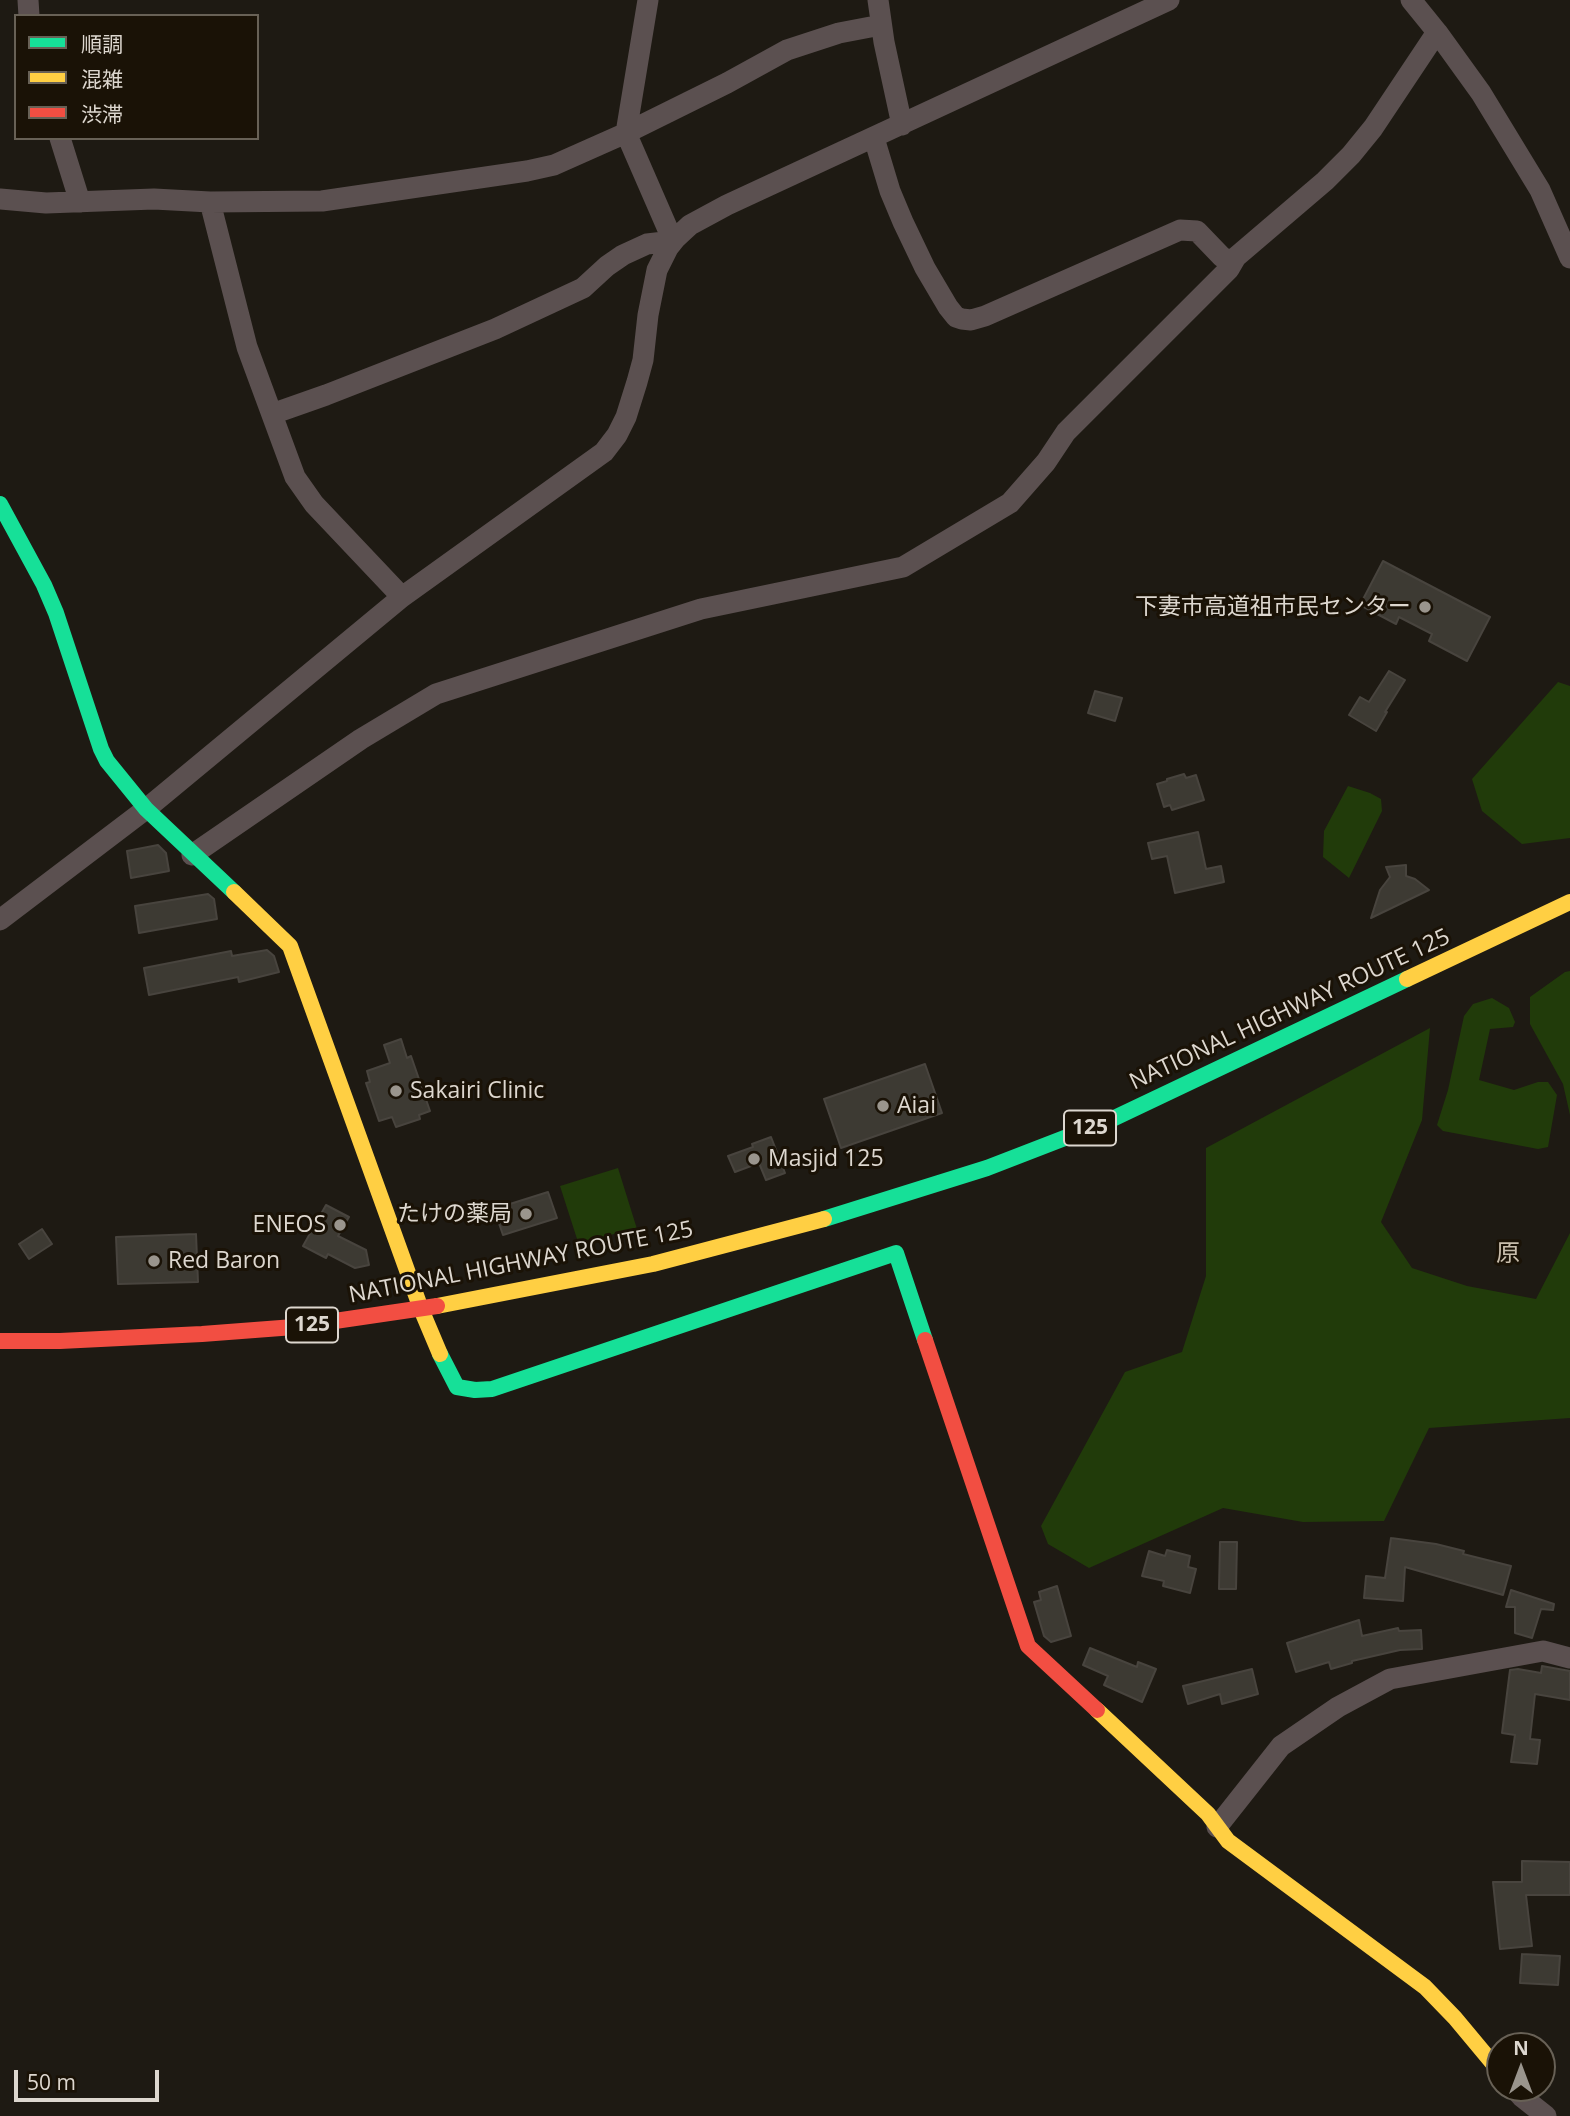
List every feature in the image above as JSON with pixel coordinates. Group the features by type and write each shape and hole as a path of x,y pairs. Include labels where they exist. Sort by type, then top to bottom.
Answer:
{"main road":[{"path":"0,504 56,612 101,749 115,772 192,855 290,946 421,1309 445,1367 457,1387 492,1389 896,1254 1028,1646 1208,1814 1228,1841 1425,1987 1486,2055"},
{"name":"NATIONAL HIGHWAY ROUTE 125","path":"0,1341 60,1342 294,1327 421,1309 582,1280 691,1255 848,1213 987,1168 1106,1122 1570,902"}],"street":[{"path":"648,0 626,133 673,241"},
{"path":"878,0 902,125"},
{"path":"0,920 146,808 402,597 610,446 626,416 643,360 657,270 673,241 690,225 727,205 1169,0"},
{"path":"1411,0 1481,93 1540,190 1570,258"},
{"path":"0,199 46,203 133,199 210,202 323,201 504,175 554,165 716,89 787,50 839,33 881,25"},
{"path":"192,855 361,739 436,694 701,609 903,567 1010,503 1046,462 1066,432 1229,270 1236,257 1325,181 1351,155 1373,128 1437,32"},
{"path":"874,138 890,191 920,256 948,307 962,320 985,316 1180,230 1197,231 1222,257 1233,262"},
{"path":"61,140 80,202"},
{"path":"210,202 247,346 295,477 302,490 402,597"},
{"path":"272,414 495,330 583,288 622,255 647,244 673,241"},
{"path":"1217,1827 1281,1746 1338,1707 1390,1679 1543,1651 1570,1658"},
{"path":"1527,2102 1546,2116"}],"green space":[{"path":"1558,682 1570,686 1570,838 1522,844 1482,811 1472,779"},
{"path":"1348,786 1381,799 1382,811 1349,878 1323,857 1324,831"},
{"path":"1570,971 1570,1115 1563,1084 1530,1024 1530,997"},
{"path":"1492,998 1509,1008 1515,1022 1513,1027 1490,1029 1479,1080 1514,1090 1538,1082 1548,1082 1557,1095 1548,1147 1538,1149 1443,1131 1437,1125 1448,1090 1464,1016 1473,1004"},
{"path":"1430,1028 1422,1120 1381,1222 1412,1268 1467,1286 1536,1299 1570,1233 1570,1418 1429,1428 1384,1521 1303,1522 1223,1508 1089,1568 1048,1544 1041,1526 1125,1372 1182,1352 1206,1276 1206,1148"},
{"path":"618,1168 637,1229 578,1242 560,1186"}],"building":[{"path":"1383,561 1490,617 1467,661 1429,641 1432,634 1399,617 1396,624 1360,605"},
{"path":"1389,671 1405,680 1376,731 1349,715 1360,697 1369,702"},
{"path":"1095,691 1122,698 1115,721 1088,713"},
{"path":"1184,774 1186,778 1196,775 1204,800 1172,810 1170,805 1164,807 1157,784"},
{"path":"1198,832 1206,869 1221,866 1224,882 1175,893 1167,856 1152,859 1148,843"},
{"path":"158,845 166,853 169,871 131,878 127,851"},
{"path":"1406,865 1406,876 1415,879 1429,890 1371,918 1380,890 1390,877 1386,867"},
{"path":"208,894 214,899 217,919 139,933 135,906"},
{"path":"267,950 274,956 279,972 239,982 238,977 149,995 144,968 231,951 232,956"},
{"name":"Sakairi Clinic","path":"401,1039 407,1058 411,1056 430,1111 419,1115 420,1119 396,1127 392,1117 379,1121 366,1083 370,1082 367,1071 390,1063 384,1045"},
{"name":"Aiai","path":"925,1064 942,1113 841,1148 824,1099"},
{"name":"Masjid 125","path":"771,1137 785,1173 766,1180 759,1163 735,1172 728,1156"},
{"name":"たけの薬局","path":"548,1192 557,1218 503,1235 494,1209"},
{"path":"326,1205 349,1217 338,1236 366,1250 369,1265 355,1268 328,1254 326,1258 303,1246"},
{"path":"42,1229 52,1244 29,1259 19,1244"},
{"path":"196,1234 198,1282 118,1284 116,1237"},
{"path":"1391,1538 1436,1544 1511,1566 1503,1595 1405,1567 1403,1601 1364,1598 1366,1576 1385,1578"},
{"path":"1220,1542 1237,1542 1236,1589 1219,1589"},
{"path":"1167,1550 1190,1556 1188,1567 1196,1569 1190,1593 1163,1586 1164,1581 1142,1576 1149,1551 1165,1556"},
{"path":"1057,1586 1071,1636 1051,1642 1044,1636 1034,1602 1041,1600 1039,1592"},
{"path":"1511,1590 1554,1604 1553,1610 1541,1609 1532,1638 1515,1633 1515,1607 1506,1607"},
{"path":"1359,1620 1362,1636 1398,1628 1399,1631 1421,1630 1422,1649 1400,1650 1352,1661 1331,1669 1329,1662 1296,1672 1287,1643"},
{"path":"1090,1648 1137,1667 1138,1662 1156,1669 1142,1702 1104,1685 1108,1676 1083,1665"},
{"path":"1542,1666 1570,1671 1570,1700 1535,1694 1530,1739 1540,1740 1537,1764 1511,1762 1515,1735 1502,1733 1510,1670 1541,1673"},
{"path":"1252,1669 1258,1694 1222,1704 1220,1694 1188,1704 1183,1686"},
{"path":"1522,1861 1570,1862 1570,1895 1526,1895 1532,1946 1500,1949 1493,1882 1522,1882"},
{"path":"1522,1954 1560,1956 1558,1985 1520,1983"}],"traffic: fast":[{"path":"0,504 44,585 56,613 107,761 146,809 234,892"},
{"path":"824,1219 987,1168 1106,1122 1407,979"},
{"path":"440,1354 457,1387 492,1389 896,1253 925,1340"}],"traffic: slow":[{"path":"234,892 290,946 421,1309 440,1354"},
{"path":"1407,979 1570,902"},
{"path":"437,1306 653,1264 824,1219"},
{"path":"1097,1710 1208,1814 1228,1841 1425,1987 1486,2055"}],"traffic: jam":[{"path":"0,1341 60,1341 294,1327 437,1306"},
{"path":"925,1340 1028,1646 1097,1710"}],"place":[{"name":"下妻市高道祖市民センター","path":"1425,607"},
{"name":"Sakairi Clinic","path":"396,1091"},
{"name":"Aiai","path":"883,1106"},
{"name":"Masjid 125","path":"754,1159"},
{"name":"たけの薬局","path":"526,1214"},
{"name":"ENEOS","path":"340,1225"},
{"name":"Red Baron","path":"154,1261"}],"district":[{"name":"原","path":"1508,1254"}]}
